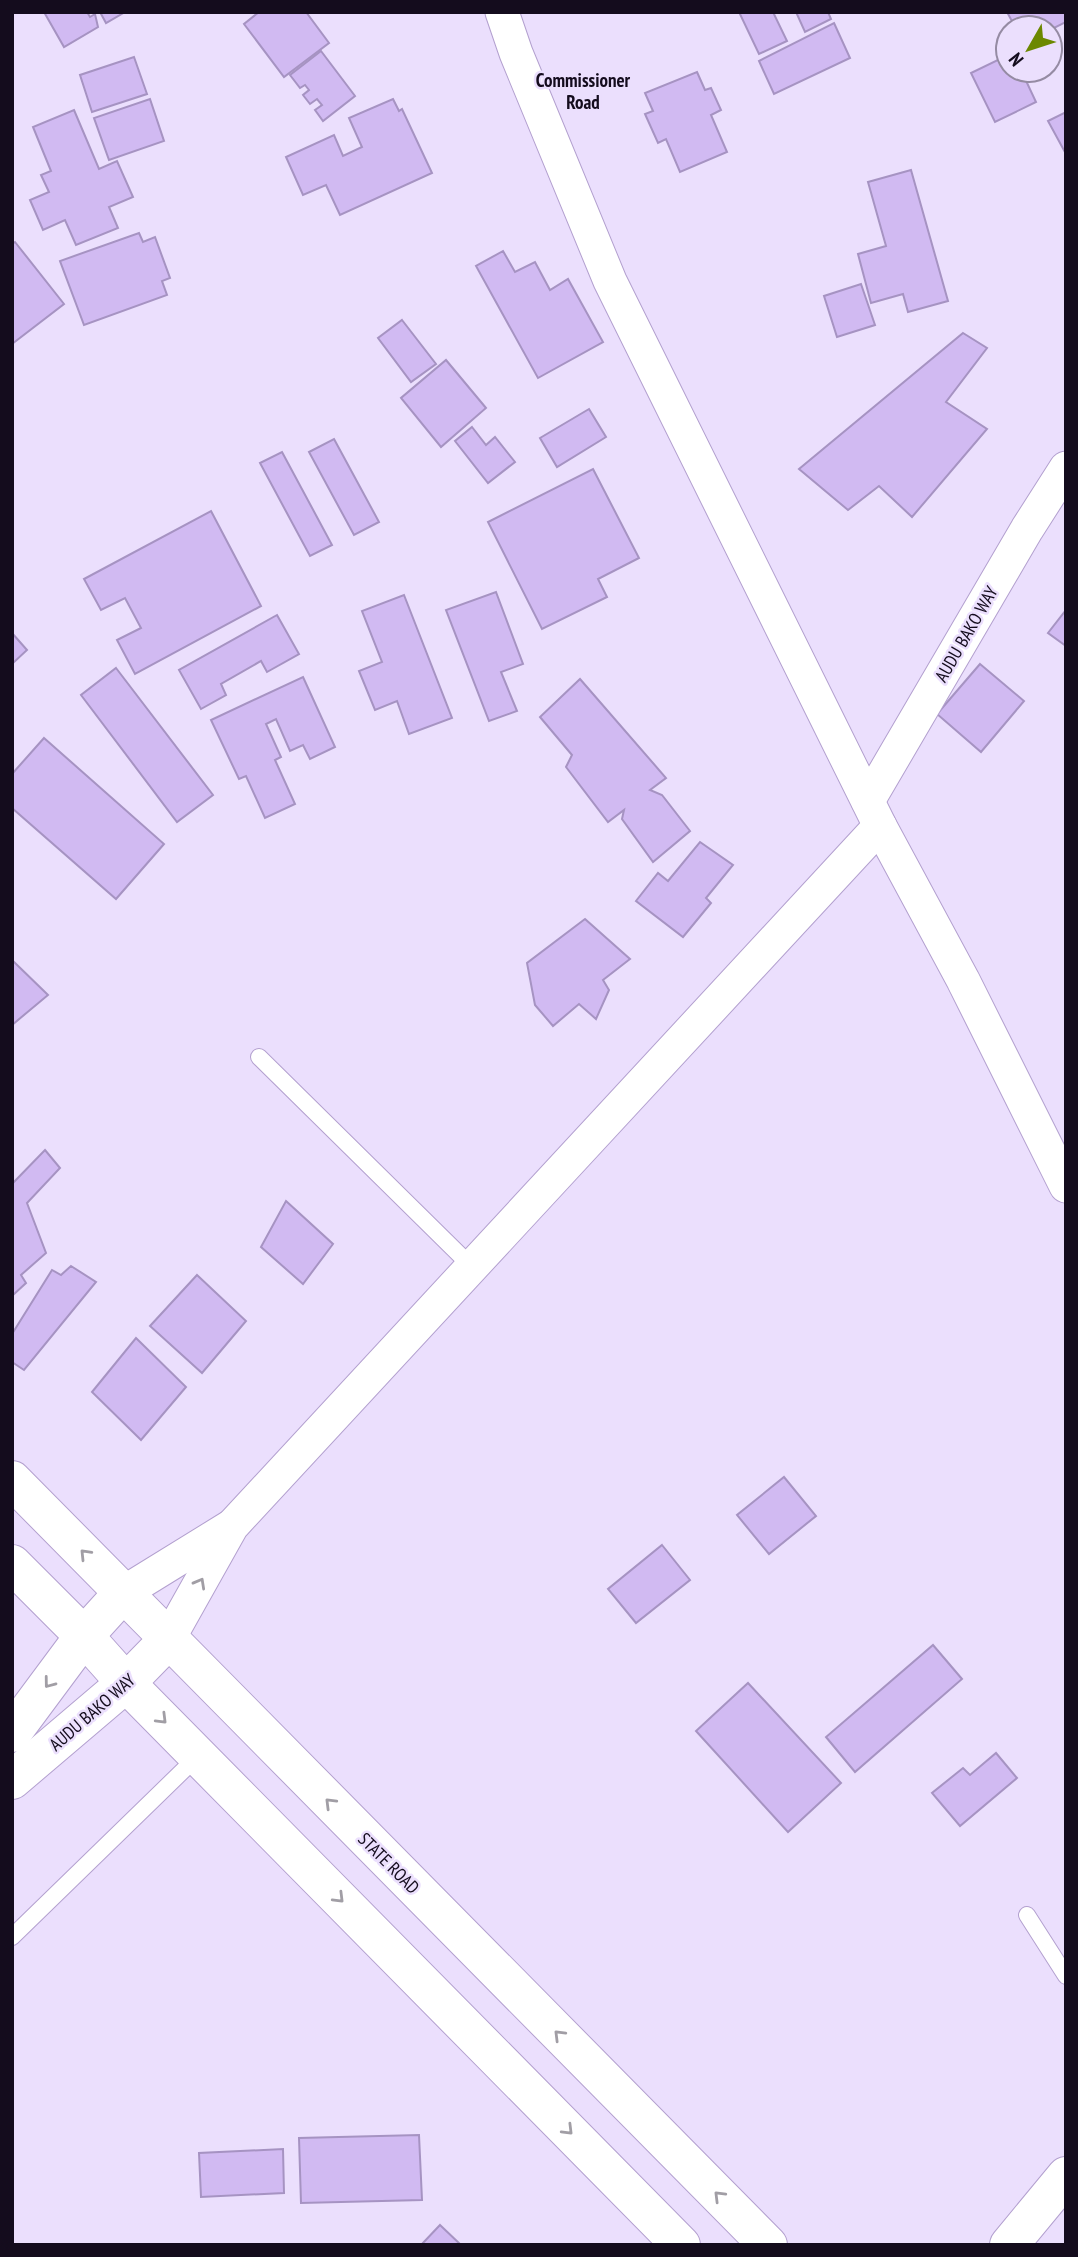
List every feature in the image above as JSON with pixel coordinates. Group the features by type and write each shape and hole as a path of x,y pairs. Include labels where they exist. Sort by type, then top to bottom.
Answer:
{"main road":[{"name":"STATE ROAD","path":"12,1480 768,2245"},
{"path":"12,1564 681,2245"},
{"path":"12,1733 84,1636 123,1592"},
{"name":"AUDU BAKO WAY","path":"12,1780 126,1683 168,1640"},
{"path":"1009,2245 1066,2175"}],"street":[{"path":"502,12 516,53 610,281 874,813 1066,1186"},
{"name":"AUDU BAKO WAY","path":"232,1526 472,1267 874,813 1027,529 1066,468"},
{"path":"123,1592 232,1526"},
{"path":"168,1640 232,1526"}],"lane":[{"path":"259,1057 472,1267"},
{"path":"12,1937 198,1756"},
{"path":"1027,1915 1066,1976"}],"building":[{"path":"44,12 87,12 90,17 95,14 98,27 64,47"},
{"path":"100,12 125,12 106,23"},
{"path":"259,12 306,12 329,43 284,77 244,24"},
{"path":"739,12 773,12 787,41 759,54"},
{"path":"796,12 828,12 831,19 805,32"},
{"path":"1007,12 1066,12 1066,22 1064,23 1064,14"},
{"path":"834,23 850,58 774,94 759,61"},
{"path":"321,51 355,96 323,121 315,110 322,105 317,99 310,104 303,95 309,90 305,85 300,88 290,75"},
{"path":"134,57 147,94 92,112 80,75"},
{"path":"994,62 994,84 1028,84 1036,102 995,122 971,73"},
{"path":"697,72 705,90 711,88 721,110 711,115 727,152 680,172 666,139 658,143 645,114 653,111 645,93"},
{"path":"150,99 164,141 109,160 94,118"},
{"path":"393,99 399,111 402,109 432,173 340,215 326,185 303,195 286,157 334,135 343,156 362,147 349,118"},
{"path":"74,110 99,169 117,161 133,197 109,207 118,228 76,245 65,220 43,230 30,200 49,192 41,175 51,171 33,127"},
{"path":"1066,112 1066,154 1048,121"},
{"path":"911,170 948,301 908,312 903,294 871,303 858,254 886,246 868,182"},
{"path":"139,233 143,242 155,237 170,278 162,281 167,295 84,325 60,261"},
{"path":"15,242 64,304 12,344 12,244"},
{"path":"503,251 515,272 535,262 550,290 568,279 603,342 538,378 476,266"},
{"path":"861,284 875,325 837,337 824,296"},
{"path":"402,320 436,364 411,382 378,338"},
{"path":"963,333 987,348 946,402 987,429 912,517 879,486 848,510 799,469"},
{"path":"446,360 486,408 441,447 401,398"},
{"path":"589,409 606,437 557,467 540,438"},
{"path":"472,427 486,445 495,437 515,462 488,483 455,441"},
{"path":"334,439 379,522 354,535 309,452"},
{"path":"282,452 332,545 310,556 260,463"},
{"path":"593,469 639,558 598,579 607,597 542,629 488,522"},
{"path":"211,511 261,606 135,674 117,640 141,628 125,598 101,610 84,579"},
{"path":"496,592 523,664 501,672 517,711 489,721 446,610"},
{"path":"404,595 452,718 409,734 397,701 375,710 359,671 382,662 362,611"},
{"path":"1066,610 1066,646 1048,633"},
{"path":"277,615 299,654 267,672 261,661 221,684 226,695 201,709 179,670"},
{"path":"12,633 27,650 12,664"},
{"path":"980,664 1024,701 981,752 937,714"},
{"path":"116,668 213,795 177,822 81,695"},
{"path":"303,677 335,747 310,759 303,745 290,751 276,719 266,724 281,757 275,760 295,804 265,818 246,776 239,779 211,720"},
{"path":"580,679 666,778 650,790 662,795 690,831 653,862 622,819 624,810 608,822 566,767 572,755 540,717"},
{"path":"44,738 164,844 116,899 12,808 12,774"},
{"path":"700,842 733,865 706,898 711,903 683,937 636,901 658,873 668,881"},
{"path":"585,919 630,959 603,980 609,990 596,1019 579,1004 553,1026 535,1005 527,963"},
{"path":"12,960 48,995 12,1025"},
{"path":"45,1150 60,1168 27,1203 46,1253 21,1275 26,1283 12,1296 12,1184"},
{"path":"286,1201 333,1244 303,1284 261,1247"},
{"path":"71,1266 96,1282 24,1370 12,1362 12,1334 52,1270 61,1275"},
{"path":"197,1275 246,1321 202,1373 150,1326"},
{"path":"136,1338 186,1387 141,1440 92,1392"},
{"path":"784,1477 816,1516 769,1554 737,1515"},
{"path":"662,1545 690,1580 636,1623 608,1589"},
{"path":"933,1645 962,1679 855,1772 826,1737"},
{"path":"748,1683 841,1783 788,1832 696,1731"},
{"path":"996,1753 1017,1778 960,1826 932,1793 963,1768 970,1775"},
{"path":"419,2135 422,2200 301,2203 299,2138"},
{"path":"283,2149 284,2193 201,2197 199,2153"},
{"path":"440,2225 461,2245 421,2245"}],"district":[{"name":"Commissioner Road","path":"583,91"}]}
